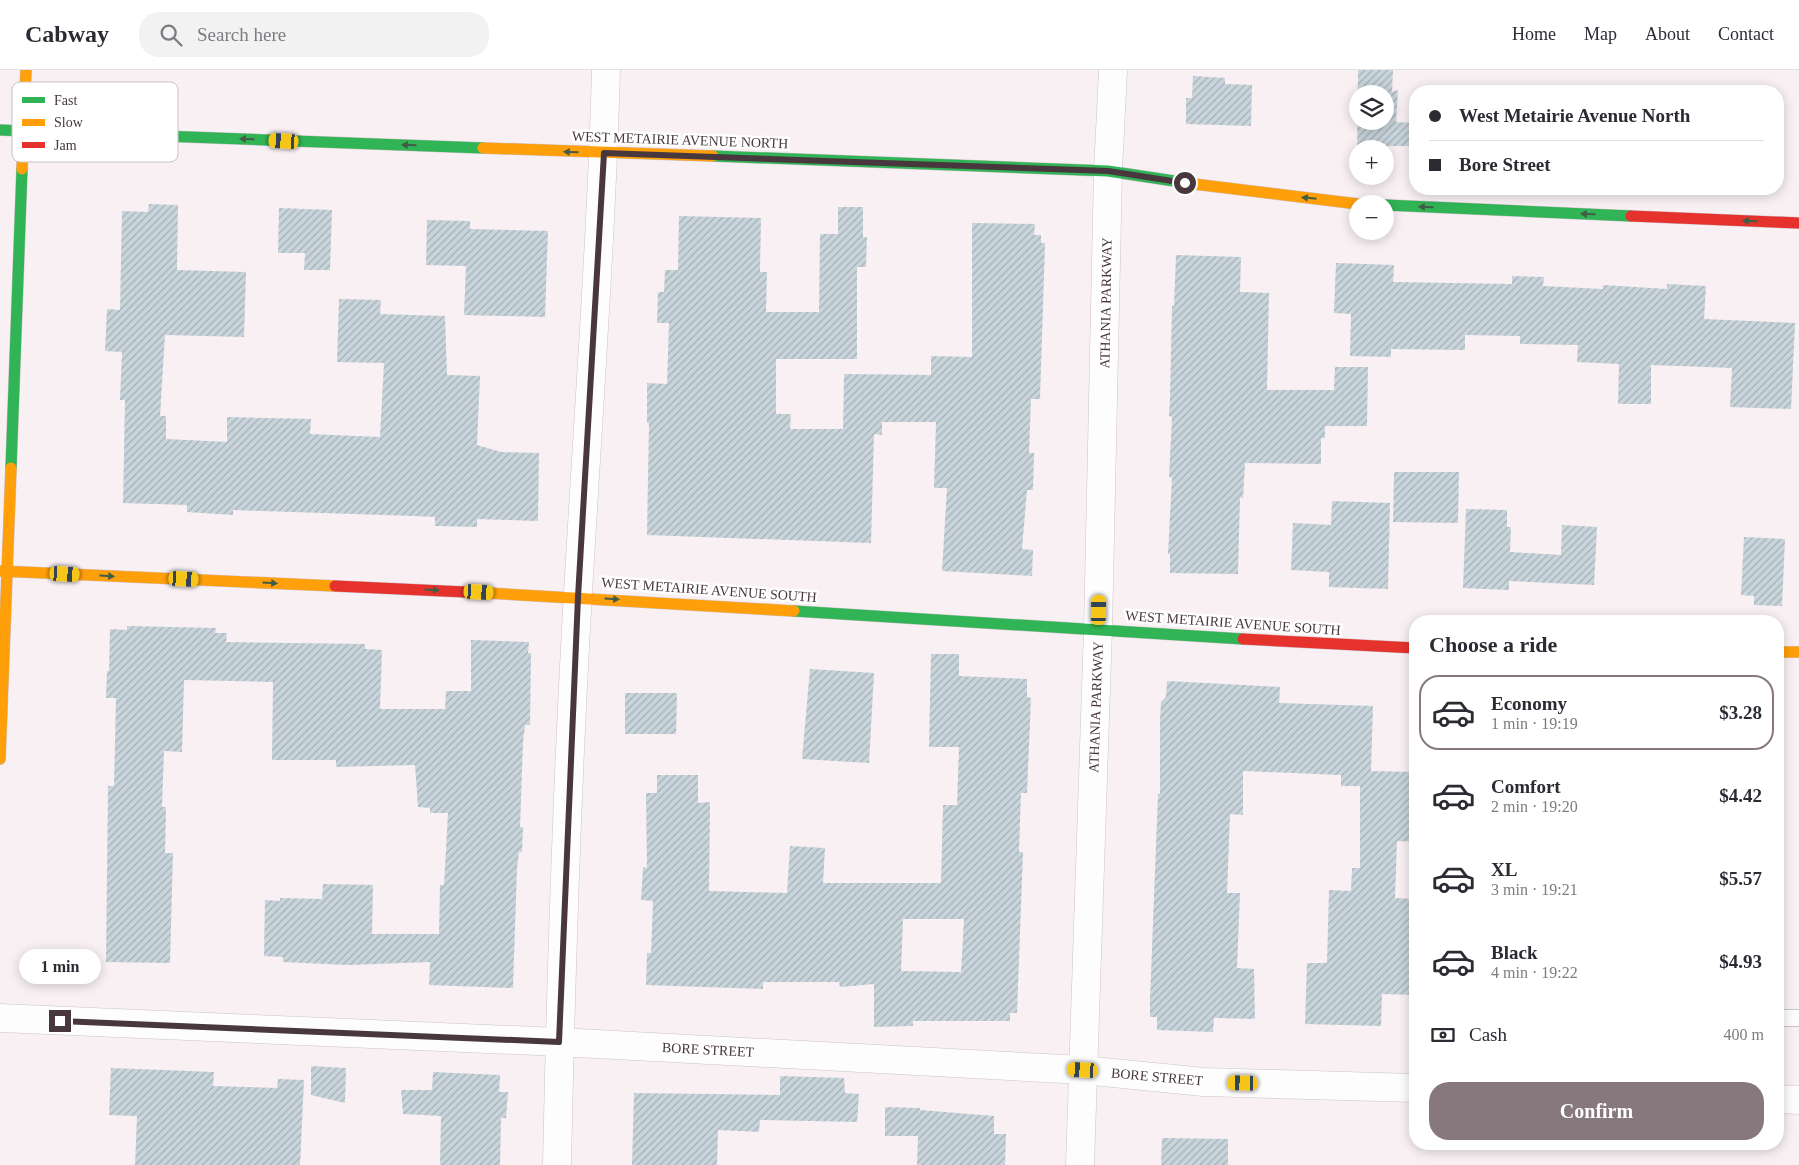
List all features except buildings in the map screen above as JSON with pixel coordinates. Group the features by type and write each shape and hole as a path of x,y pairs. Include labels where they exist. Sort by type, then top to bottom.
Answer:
{"main road":[{"name":"WEST METAIRIE AVENUE NORTH","path":"178,137 1108,171 1223,189 1349,203"},
{"path":"0,759 3,571 23,162"},
{"path":"1394,206 1799,223"},
{"name":"WEST METAIRIE AVENUE SOUTH","path":"3,571 578,597 1409,648"},
{"path":"1784,652 1799,652"}],"street":[{"path":"557,1165 559,1042 578,597 604,153 606,70"},
{"name":"ATHANIA PARKWAY","path":"1080,1165 1098,630 1108,171 1113,70"},
{"name":"BORE STREET","path":"0,1018 559,1042 1083,1070 1204,1082 1409,1088"},
{"path":"1784,1099 1799,1100"}],"lane":[{"path":"1784,1018 1799,1018"}],"traffic: fast":[{"path":"0,130 12,130"},
{"path":"178,137 483,148"},
{"path":"713,156 1108,171 1194,184"},
{"path":"11,468 22,169"},
{"path":"1394,205 1631,216"},
{"path":"794,611 1243,639"}],"traffic: slow":[{"path":"26,70 26,82"},
{"path":"483,148 713,156"},
{"path":"22,162 22,169"},
{"path":"1194,184 1349,203"},
{"path":"0,759 11,468"},
{"path":"0,571 335,586"},
{"path":"487,593 794,611"},
{"path":"1784,652 1799,652"}],"traffic: jam":[{"path":"1631,216 1799,223"},
{"path":"335,586 487,593"},
{"path":"1243,639 1409,648"}],"route":[{"path":"60,1021 559,1042 578,597 604,153 1108,171 1185,183"}]}
